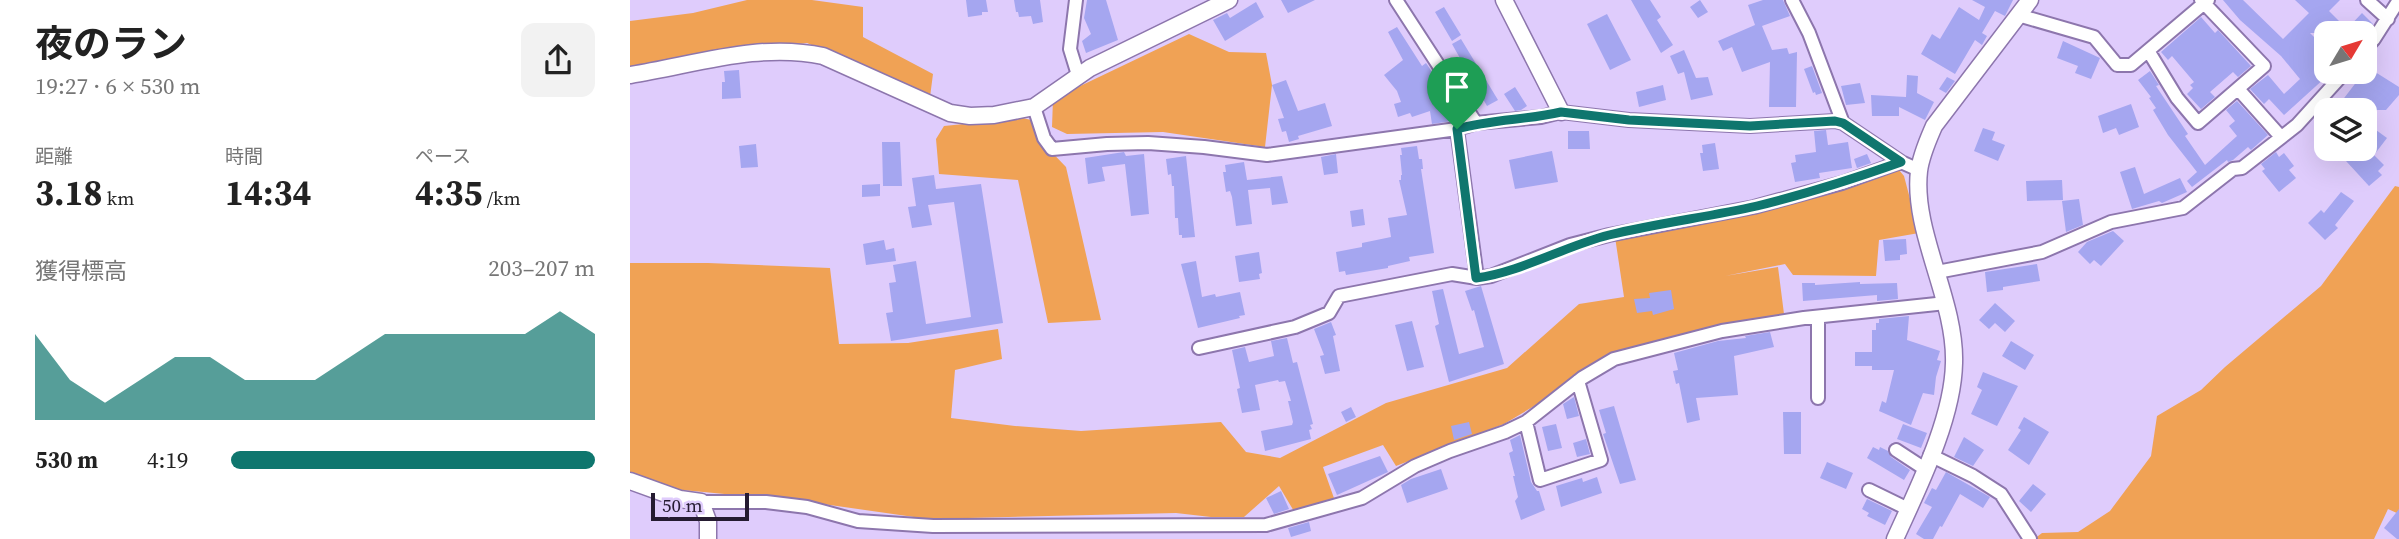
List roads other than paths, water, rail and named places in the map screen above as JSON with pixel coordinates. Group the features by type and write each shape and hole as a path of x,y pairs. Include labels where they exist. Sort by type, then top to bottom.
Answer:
{"street":[{"path":"1076,0 1070,49 1078,75"},
{"path":"630,75 763,51 802,51 847,66 950,113 994,116 1034,107 1078,75 1229,0"},
{"path":"1396,0 1476,123"},
{"path":"1504,0 1561,112"},
{"path":"1792,0 1809,33 1843,123"},
{"path":"1895,539 1928,462 1949,398 1954,363 1946,303 1921,212 1919,170 1925,146 1934,126 2030,0"},
{"path":"2367,0 2388,19"},
{"path":"2377,33 2399,0"},
{"path":"2018,15 2094,37 2117,65 2131,65 2204,1 2264,66 2198,123 2177,98 2149,52"},
{"path":"1937,272 2042,252 2111,222 2183,208 2233,170 2242,168 2297,125 2334,84"},
{"path":"2239,90 2281,137"},
{"path":"1034,107 1044,138 1052,149 1107,144 1148,144 1204,146 1267,155 1561,112 1629,120 1750,126 1814,120 1843,123 1901,162 1919,170"},
{"path":"1457,129 1476,278"},
{"path":"1199,348 1295,327 1329,313 1339,296 1452,274 1476,278 1491,276 1596,238 1754,206 1842,183 1901,162"},
{"path":"630,481 680,499 701,502 766,502 807,507 858,521 933,526 1266,525 1362,498 1415,466 1526,422 1578,381 1614,359 1641,350 1722,331 1946,303"},
{"path":"1818,317 1818,398"},
{"path":"1526,422 1540,480 1601,460 1578,381"},
{"path":"1896,450 1973,476 2001,494 2030,539"},
{"path":"1869,490 1908,509"},
{"path":"701,502 708,521 708,539"}]}
